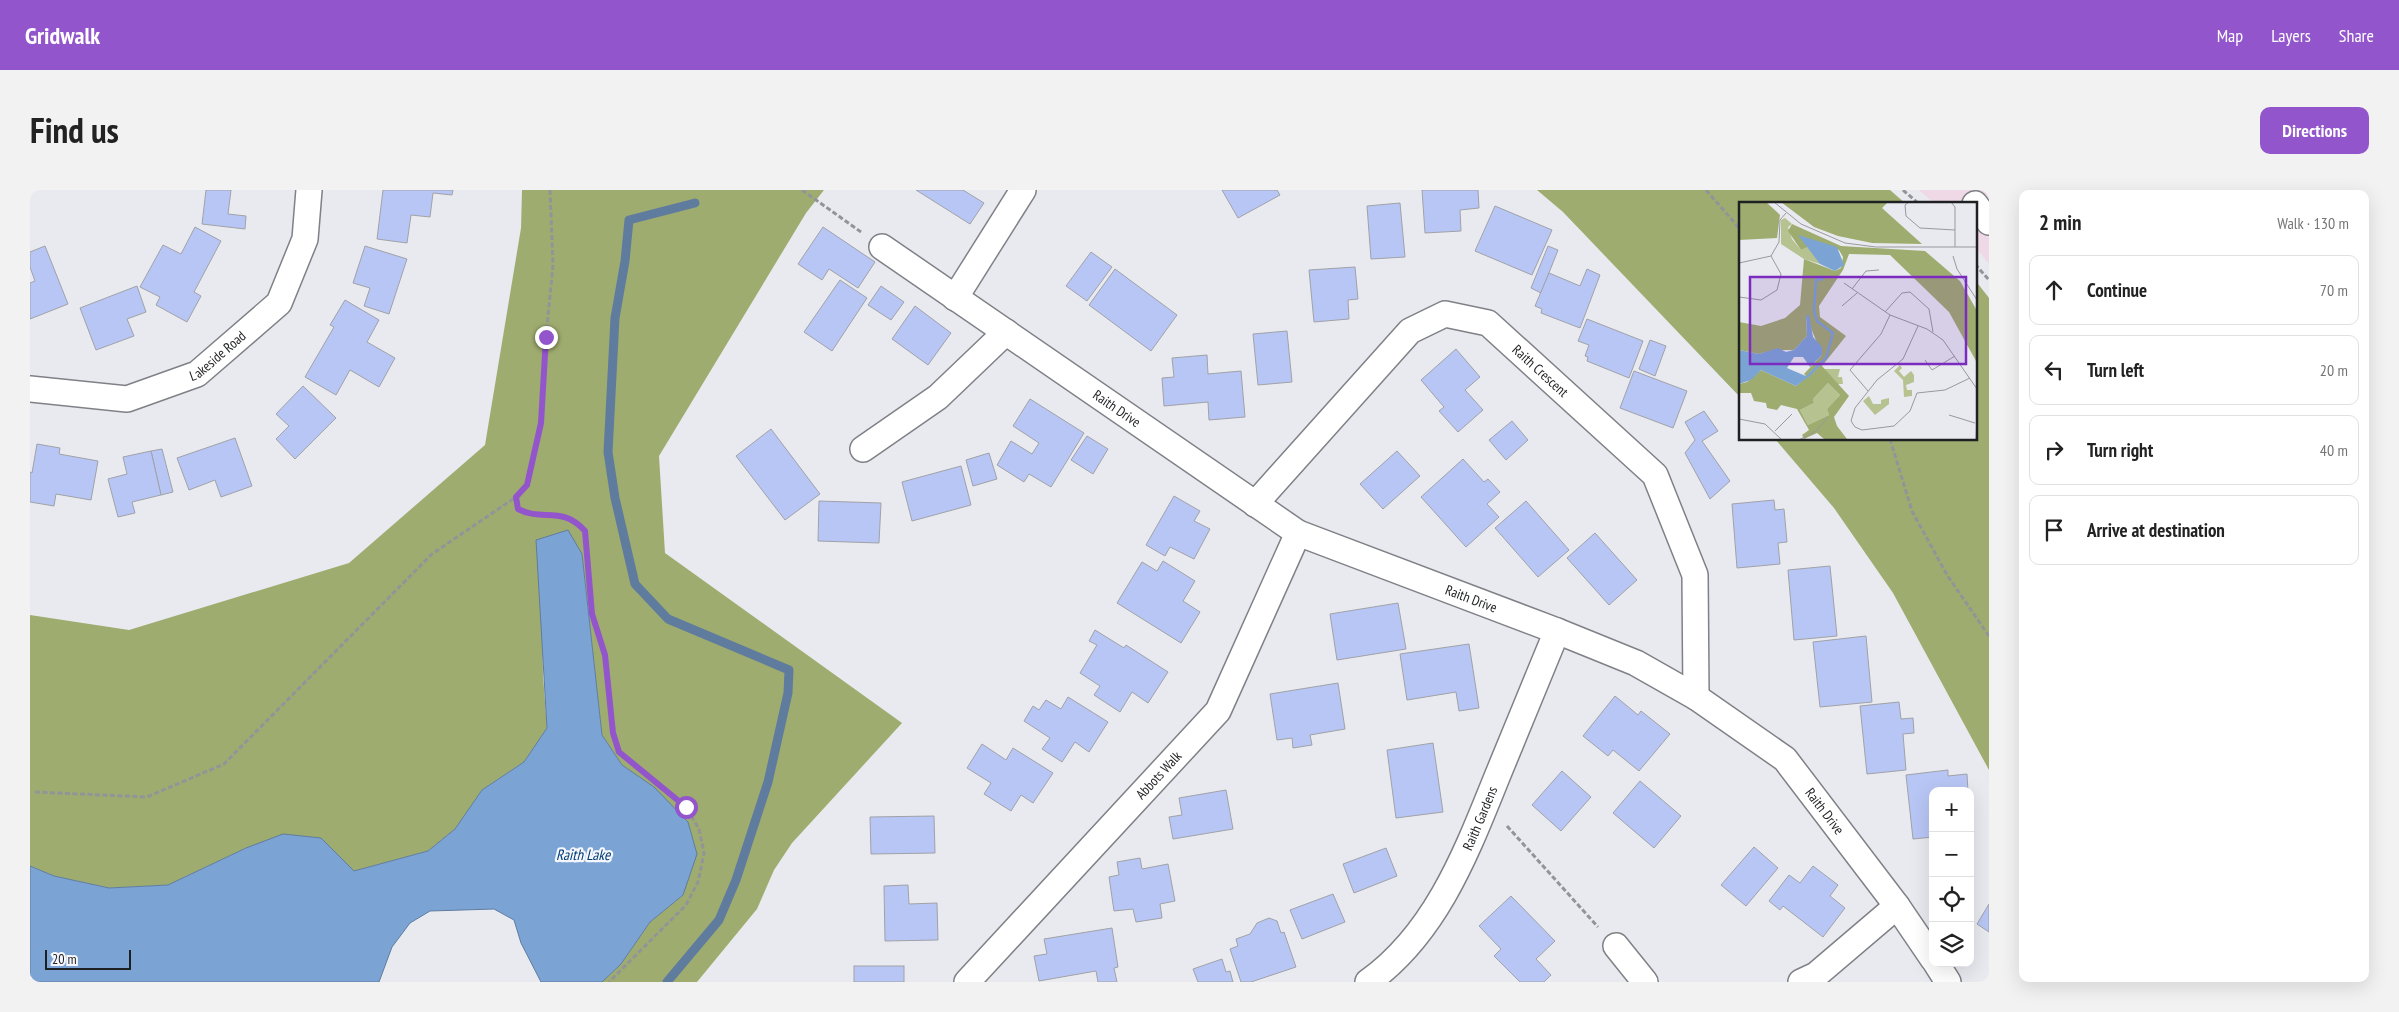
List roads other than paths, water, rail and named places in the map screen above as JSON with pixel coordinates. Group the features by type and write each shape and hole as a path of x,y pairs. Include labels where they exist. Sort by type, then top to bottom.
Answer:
{"street":[{"name":"Lakeside Road","path":"30,389 127,399 197,374 279,303 305,239 309,190"},
{"path":"955,298 1023,190"},
{"path":"1964,190 1973,202"},
{"path":"1976,205 1989,222"},
{"name":"Raith Drive","path":"882,247 1298,533 1557,630 1636,663 1696,697 1785,759 1897,906 1929,953"},
{"name":"Raith Crescent","path":"1255,504 1410,331 1445,314 1488,323 1655,475 1695,575 1696,697"},
{"path":"863,449 938,397 1006,332"},
{"name":"Abbots Walk","path":"967,982 1218,711 1298,533"},
{"name":"Raith Gardens","path":"1368,982 1378,975 1422,929 1440,902 1475,832 1557,630"},
{"path":"1801,982 1816,975 1897,906"},
{"path":"1616,946 1645,982"},
{"path":"1939,967 1948,982"}],"water":[{"name":"Raith Lake","path":"568,530 582,554 602,735 622,765 654,787 688,822 697,854 683,895 650,922 621,964 602,982 541,982 521,943 514,920 494,909 430,911 410,923 392,947 379,982 30,982 30,866 54,876 109,888 168,885 246,848 283,834 321,838 354,871 428,851 455,829 482,790 524,762 547,728 536,540"}],"waterway":[{"path":"667,982 719,920 736,880 768,782 788,693 789,670 668,619 635,584 615,498 608,452 615,318 625,261 629,220 695,203"}]}
